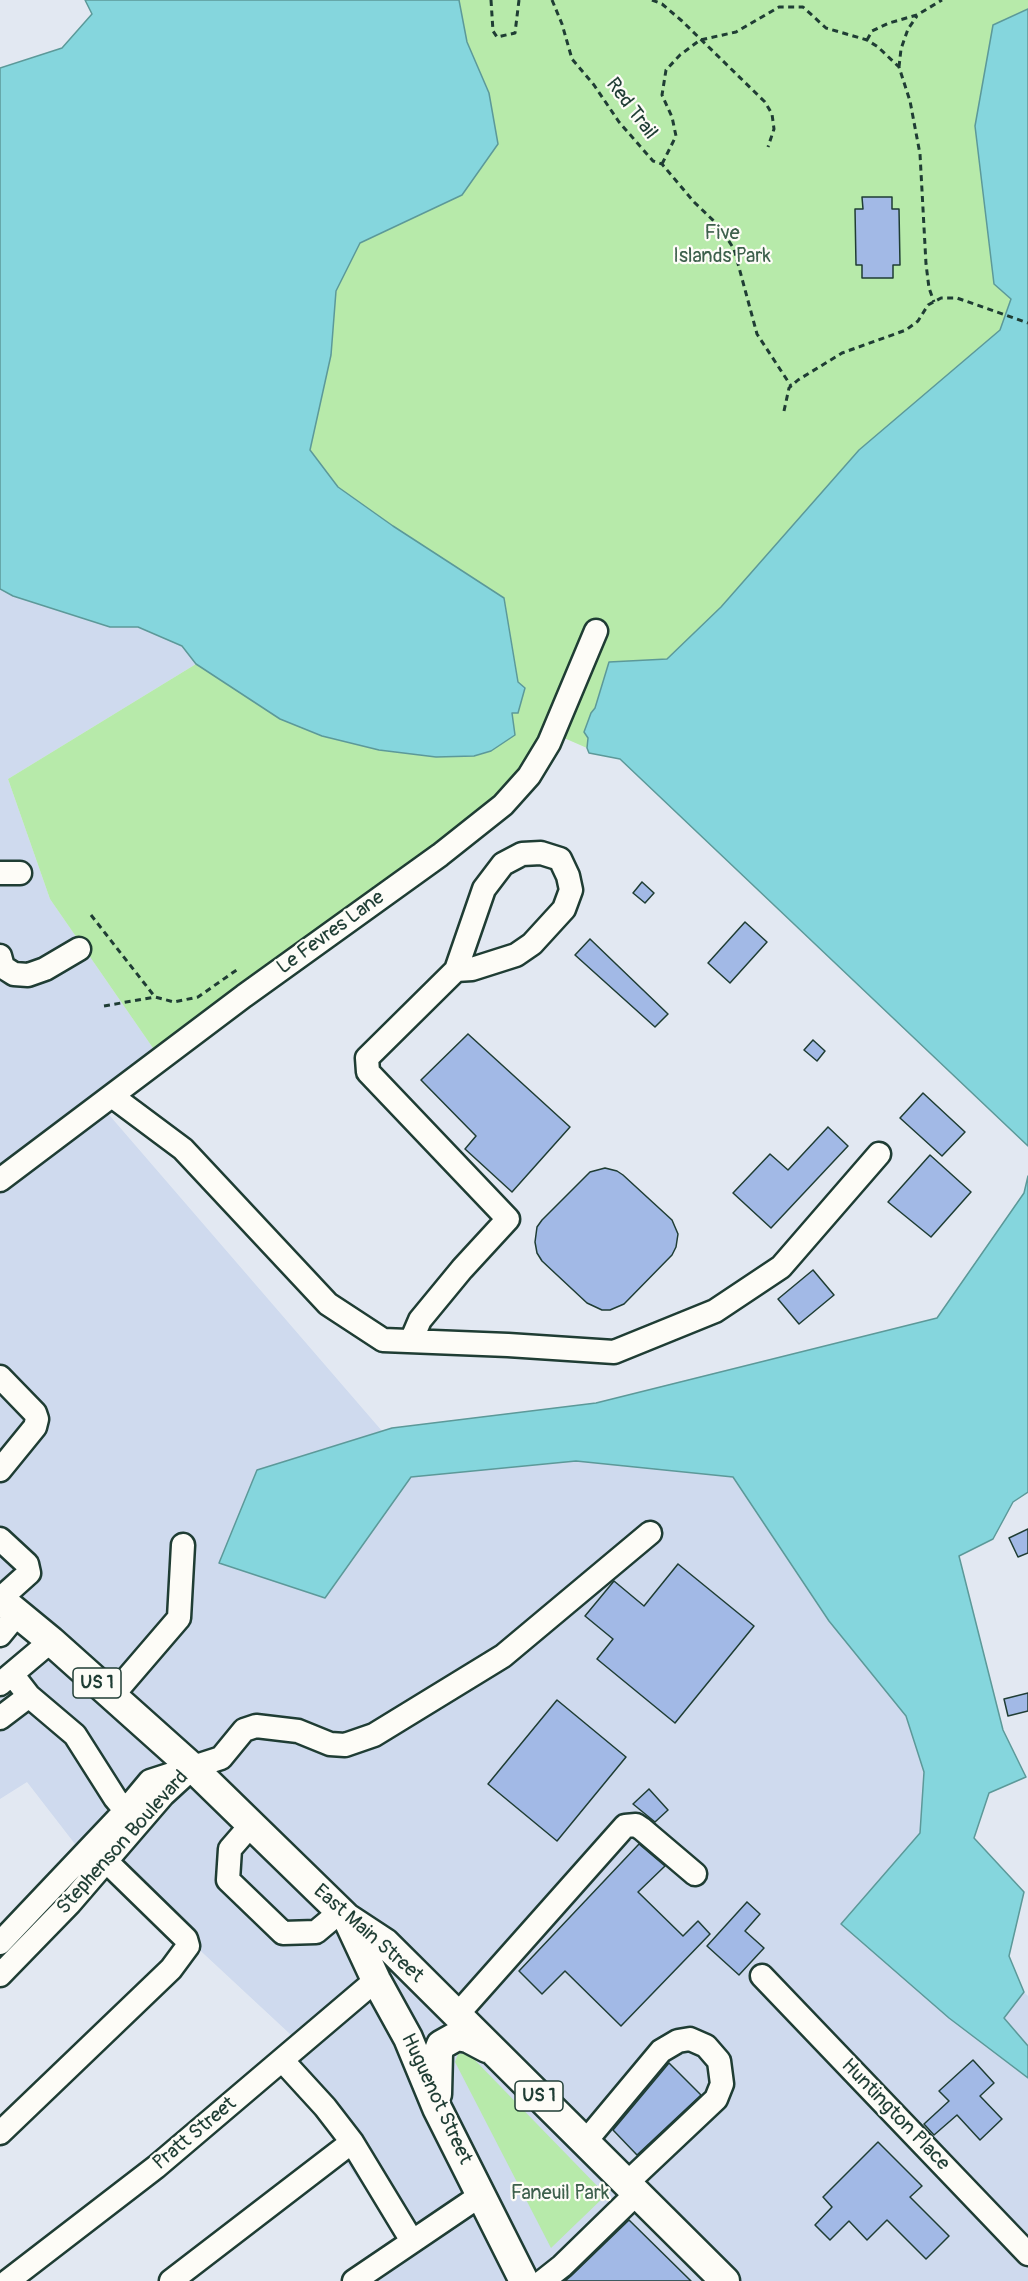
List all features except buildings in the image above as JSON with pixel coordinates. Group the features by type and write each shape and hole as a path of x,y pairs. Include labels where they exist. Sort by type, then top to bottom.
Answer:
{"main road":[{"name":"East Main Street","path":"6,1604 51,1641 193,1768 250,1826 344,1914 385,1943 725,2281"},
{"name":"Huguenot Street","path":"344,1914 376,1980 408,2038 437,2108 524,2281"},
{"path":"437,2108 438,2053 441,2045 457,2036 468,2038 496,2054"}],"street":[{"name":"Le Fevres Lane","path":"0,1180 244,996 440,855 503,805 529,776 549,743 596,631"},
{"path":"411,1341 420,1320 462,1269 508,1219 368,1072 367,1058 456,970 484,889 503,864 522,854 541,853 560,859 568,876 571,890 564,909 532,944 516,956 472,969 456,970"},
{"path":"0,956 3,967 14,974 28,975 45,969 79,949"},
{"path":"112,1096 183,1149 328,1304 383,1340 614,1352 715,1311 781,1267 879,1154"},
{"path":"0,1377 35,1413 37,1419 34,1427 0,1470"},
{"name":"Stephenson Boulevard","path":"0,1975 70,1903 105,1860 131,1818 150,1781 221,1758 244,1730 256,1726 298,1731 330,1744 345,1745 374,1736 503,1656 650,1533"},
{"path":"0,1539 27,1564 29,1573 6,1604 0,1635"},
{"path":"112,1696 179,1618 183,1545"},
{"path":"51,1641 6,1679 75,1735 131,1818"},
{"path":"0,1718 29,1696"},
{"name":"Stephenson Boulevard","path":"0,1943 131,1818"},
{"path":"457,2014 625,1826 636,1825 642,1829 695,1874"},
{"path":"250,1826 230,1849 228,1880 283,1933 316,1932 344,1914"},
{"path":"0,2133 171,1969 188,1946 186,1939 105,1860"},
{"name":"Huntington Place","path":"762,1976 1028,2254"},
{"name":"Pratt Street","path":"8,2281 156,2167 376,1980"},
{"path":"543,2281 562,2266 716,2099 722,2084 719,2061 706,2046 690,2039 678,2041 661,2051 585,2142"},
{"path":"282,2060 325,2107 352,2142 412,2241"},
{"path":"171,2281 352,2142"},
{"path":"354,2281 481,2195"}],"path":[{"path":"491,0 493,31 498,37 516,33 519,0"},
{"name":"Red Trail","path":"552,0 572,59 594,85 618,122 654,161 662,164 676,136 663,94 666,70 680,55 700,40 736,32 779,7 804,7 826,28 867,40 899,67"},
{"path":"652,0 662,4 765,102 772,114 774,129 768,147"},
{"path":"867,40 872,32 889,23 917,15 942,0"},
{"path":"917,15 908,29 901,49 899,67 910,101 920,154 926,264 929,288 934,302"},
{"path":"662,164 694,202 719,226 734,249 757,334 791,386"},
{"path":"784,411 791,386 820,365 842,353 906,330 918,321 928,305 940,298 957,298 1028,323"},
{"path":"92,915 155,997"},
{"path":"104,1006 155,997 174,1002 198,997 238,969"}],"shaded area":[{"path":"0,589 13,596 110,627 138,627 182,646 196,664 8,779 50,899 164,1064 104,1109 382,1431 257,1470 325,1598 411,1477 576,1461 733,1477 829,1621 906,1716 924,1772 920,1833 841,1924 949,2018 1028,2078 1028,2281 378,2281 373,2275 409,2250 342,2157 352,2139 287,2063 304,2047 119,1875 75,1844 27,1782 0,1799 0,1689 51,1648 0,1601"},
{"path":"1024,1992 1028,1996 1028,2046 1004,2018"}],"green space":[{"name":"Five Islands Park","path":"459,0 1028,0 1028,9 993,25 975,126 994,284 1011,299 1000,330 954,369 721,607 667,659 609,662 595,708 591,713 587,748 564,738 524,795 164,1064 50,899 8,779 196,664 280,719 322,736 379,750 436,757 512,713 518,713 525,688 518,682 504,598 393,526 338,487 310,450 331,355 336,291 360,243 462,195 489,93 467,42"},
{"name":"Faneuil Park","path":"468,2053 606,2195 551,2248 455,2062 458,2054"}],"water":[{"path":"85,0 459,0 467,42 489,93 498,144 462,195 360,243 336,291 331,355 310,450 338,487 393,526 504,598 518,682 525,688 518,713 512,713 515,735 491,751 474,756 436,757 379,750 322,736 280,719 196,664 182,646 138,627 110,627 13,596 0,589 0,68 62,48 92,14"},
{"path":"1028,9 1028,1146 620,759 589,753 588,738 584,732 595,708 609,662 667,659 721,607 859,450 1000,330 1011,299 994,284 975,126 993,25"},
{"path":"1028,1176 1028,1492 1013,1502 993,1539 959,1556 1003,1730 1026,1777 989,1793 974,1838 1024,1892 1009,1956 1024,1992 1004,2018 1028,2046 1028,2078 949,2018 841,1924 920,1833 924,1772 906,1716 829,1621 733,1477 576,1461 411,1477 325,1598 219,1563 257,1470 392,1428 596,1403 937,1318 1024,1193"}]}
